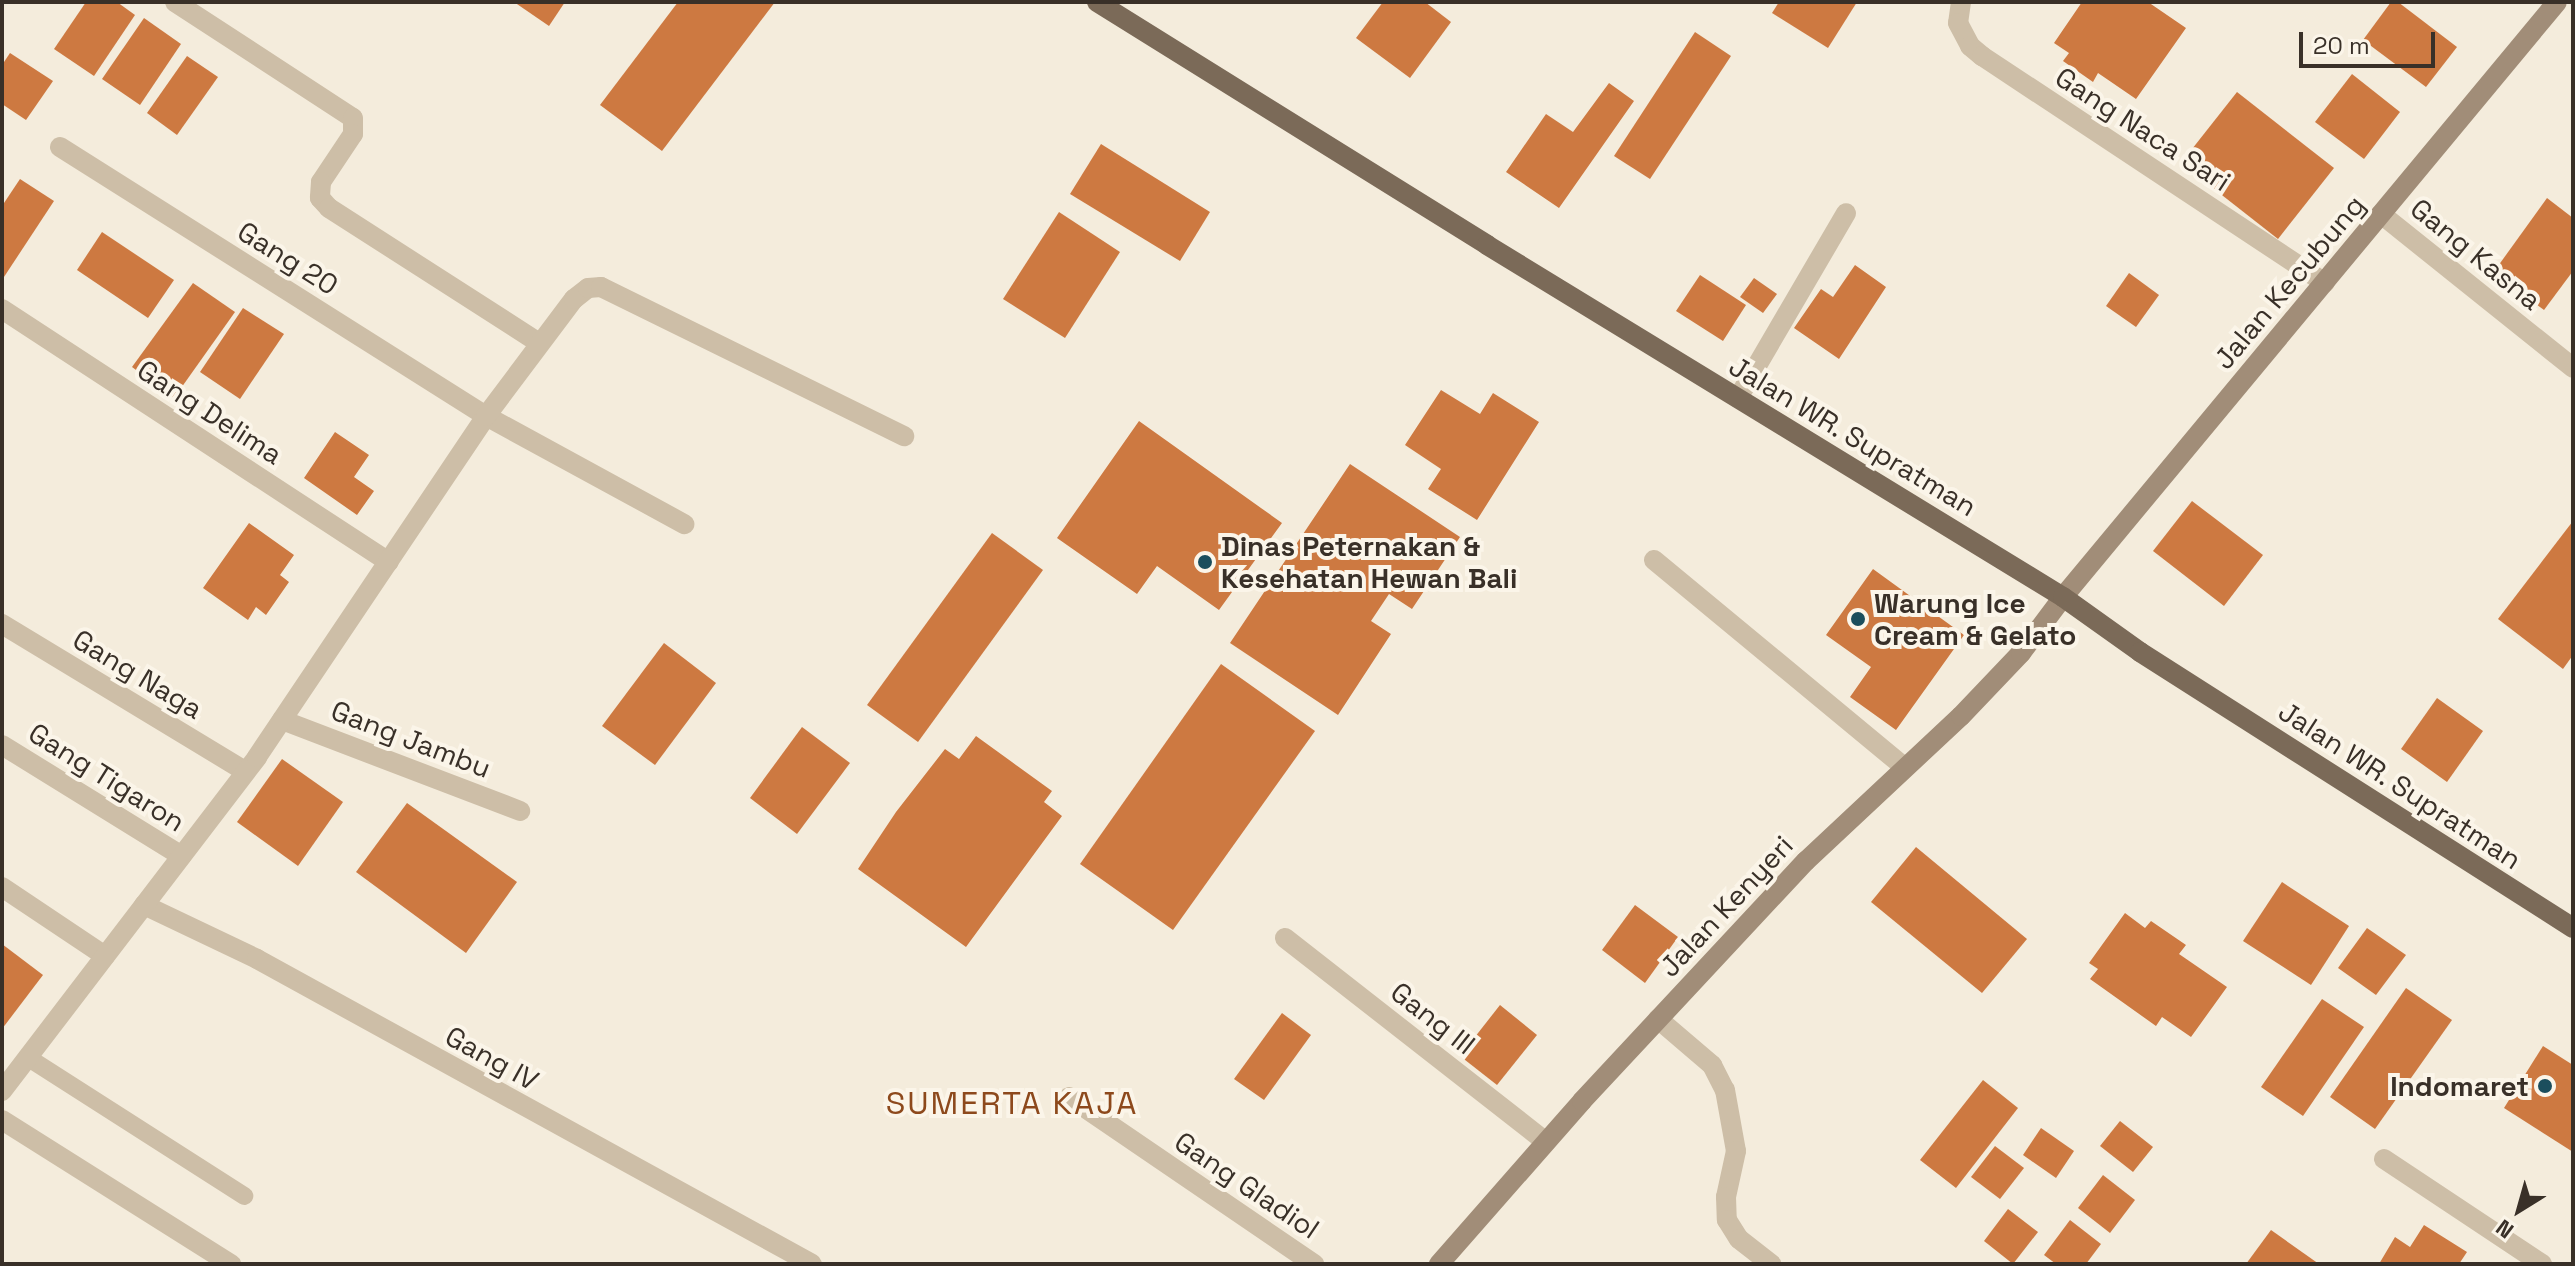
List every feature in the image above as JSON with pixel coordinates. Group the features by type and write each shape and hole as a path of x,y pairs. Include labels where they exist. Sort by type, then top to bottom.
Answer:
{"main road":[{"name":"Jalan WR. Supratman","path":"1097,2 2063,597 2140,652 2573,928"}],"street":[{"path":"175,2 353,118 353,134 321,182 320,198 329,208 539,343"},
{"name":"Gang Naca Sari","path":"1961,2 1958,23 1970,46 1982,56 2325,283"},
{"name":"Jalan Kecubung","path":"2063,597 2557,2"},
{"name":"Gang 20","path":"60,147 486,416 684,524"},
{"path":"1738,398 1846,213"},
{"name":"Gang Kasna","path":"2381,214 2573,368"},
{"path":"2,1091 246,772 486,416 574,299 588,288 601,287 904,436"},
{"name":"Gang Delima","path":"2,309 388,562"},
{"path":"1654,560 1903,766"},
{"name":"Jalan Kenyeri","path":"1439,1264 1658,1019 1806,861 1903,766 1961,716 2021,653 2063,597"},
{"name":"Gang Naga","path":"2,624 246,772"},
{"name":"Gang Jambu","path":"282,720 520,811"},
{"name":"Gang Tigaron","path":"2,745 182,856"},
{"path":"2,887 105,956"},
{"name":"Gang IV","path":"144,905 257,959 812,1264"},
{"name":"Gang III","path":"1285,938 1546,1142"},
{"path":"1658,1019 1712,1065 1725,1090 1736,1151 1726,1197 1727,1220 1739,1239 1771,1264"},
{"name":"Gang Gladiol","path":"1069,1097 1314,1264"},
{"path":"2,1120 231,1264"},
{"path":"2384,1159 2542,1264"}],"lane":[{"path":"27,1057 244,1196"}],"building":[{"path":"86,2 117,2 135,15 94,76 54,49"},
{"path":"514,2 565,2 549,26"},
{"path":"678,2 775,2 662,151 600,105"},
{"path":"1383,2 1425,2 1451,22 1410,78 1356,38"},
{"path":"1779,2 1857,2 1828,48 1772,13"},
{"path":"2082,2 2148,2 2186,28 2136,99 2098,73 2093,82 2063,61 2069,53 2054,43"},
{"path":"2391,2 2398,2 2457,47 2426,87 2363,40"},
{"path":"144,18 181,44 140,105 102,79"},
{"path":"1695,32 1731,56 1650,179 1614,156"},
{"path":"10,53 53,81 26,120 2,104 2,65"},
{"path":"187,56 218,77 177,135 147,113"},
{"path":"2352,74 2400,112 2364,159 2315,122"},
{"path":"1609,83 1634,101 1559,208 1506,172 1546,114 1573,132"},
{"path":"2237,92 2334,168 2278,239 2181,163"},
{"path":"1101,144 1210,212 1180,261 1070,194"},
{"path":"20,179 54,201 2,280 2,206"},
{"path":"2547,198 2573,218 2573,271 2544,310 2493,273"},
{"path":"1059,212 1120,252 1065,338 1003,299"},
{"path":"102,232 174,280 148,318 77,270"},
{"path":"1855,265 1886,287 1839,359 1794,328 1821,289 1833,297"},
{"path":"2129,273 2159,295 2136,327 2106,306"},
{"path":"1700,275 1746,305 1723,341 1676,311"},
{"path":"1754,278 1777,294 1763,313 1740,297"},
{"path":"193,283 235,312 174,398 132,367"},
{"path":"243,308 284,334 240,399 200,372"},
{"path":"1441,390 1480,414 1493,393 1539,422 1477,520 1428,489 1441,469 1405,445"},
{"path":"1139,421 1282,523 1219,610 1157,566 1137,594 1057,538"},
{"path":"335,432 369,455 354,477 374,491 357,515 304,478"},
{"path":"1350,464 1460,537 1412,609 1389,594 1371,621 1391,634 1338,715 1230,643"},
{"path":"2192,501 2263,555 2224,606 2153,551"},
{"path":"2573,521 2573,655 2563,669 2498,619"},
{"path":"249,523 294,555 280,575 289,582 266,615 256,607 248,620 203,588"},
{"path":"992,533 1043,570 918,742 867,705"},
{"path":"1873,569 1964,635 1896,730 1850,697 1871,667 1826,635"},
{"path":"664,643 716,683 655,765 602,726"},
{"path":"1221,664 1315,731 1173,930 1080,864"},
{"path":"2437,698 2483,731 2447,782 2401,749"},
{"path":"802,727 850,763 797,834 750,798"},
{"path":"976,736 1052,791 1044,802 1062,816 966,947 858,869 896,812 945,749 959,759"},
{"path":"282,759 343,802 298,866 237,822"},
{"path":"407,803 517,882 466,953 356,872"},
{"path":"1916,847 2027,939 1982,993 1871,902"},
{"path":"2282,882 2349,926 2311,985 2243,941"},
{"path":"1635,905 1678,937 1645,983 1602,950"},
{"path":"2125,913 2145,928 2151,921 2186,945 2179,954 2227,987 2191,1037 2162,1017 2156,1026 2090,979 2098,969 2089,963"},
{"path":"2367,928 2406,955 2376,995 2338,968"},
{"path":"2,944 43,975 2,1029"},
{"path":"2406,988 2452,1020 2375,1129 2330,1097"},
{"path":"2322,999 2364,1027 2303,1116 2261,1087"},
{"path":"1500,1005 1537,1035 1497,1085 1460,1056"},
{"path":"1282,1013 1311,1035 1264,1100 1234,1079"},
{"name":"Indomaret","path":"2543,1046 2573,1065 2573,1152 2504,1108"},
{"path":"1983,1080 2018,1108 1956,1188 1920,1160"},
{"path":"2120,1121 2153,1147 2133,1172 2100,1146"},
{"path":"2041,1128 2074,1151 2056,1178 2023,1155"},
{"path":"1995,1146 2024,1168 2000,1199 1971,1177"},
{"path":"2103,1175 2135,1200 2110,1233 2078,1208"},
{"path":"2008,1209 2038,1232 2013,1264 1984,1241"},
{"path":"2070,1220 2101,1244 2086,1264 2056,1264 2044,1255"},
{"path":"2424,1225 2467,1252 2459,1264 2379,1264 2395,1237 2410,1247"},
{"path":"2271,1230 2319,1264 2246,1264"}],"place":[{"name":"Dinas Peternakan & Kesehatan Hewan Bali","path":"1205,562"},
{"name":"Warung Ice Cream & Gelato","path":"1858,619"},
{"name":"Indomaret","path":"2545,1086"}],"district":[{"name":"SUMERTA KAJA","path":"1012,1103"}]}
